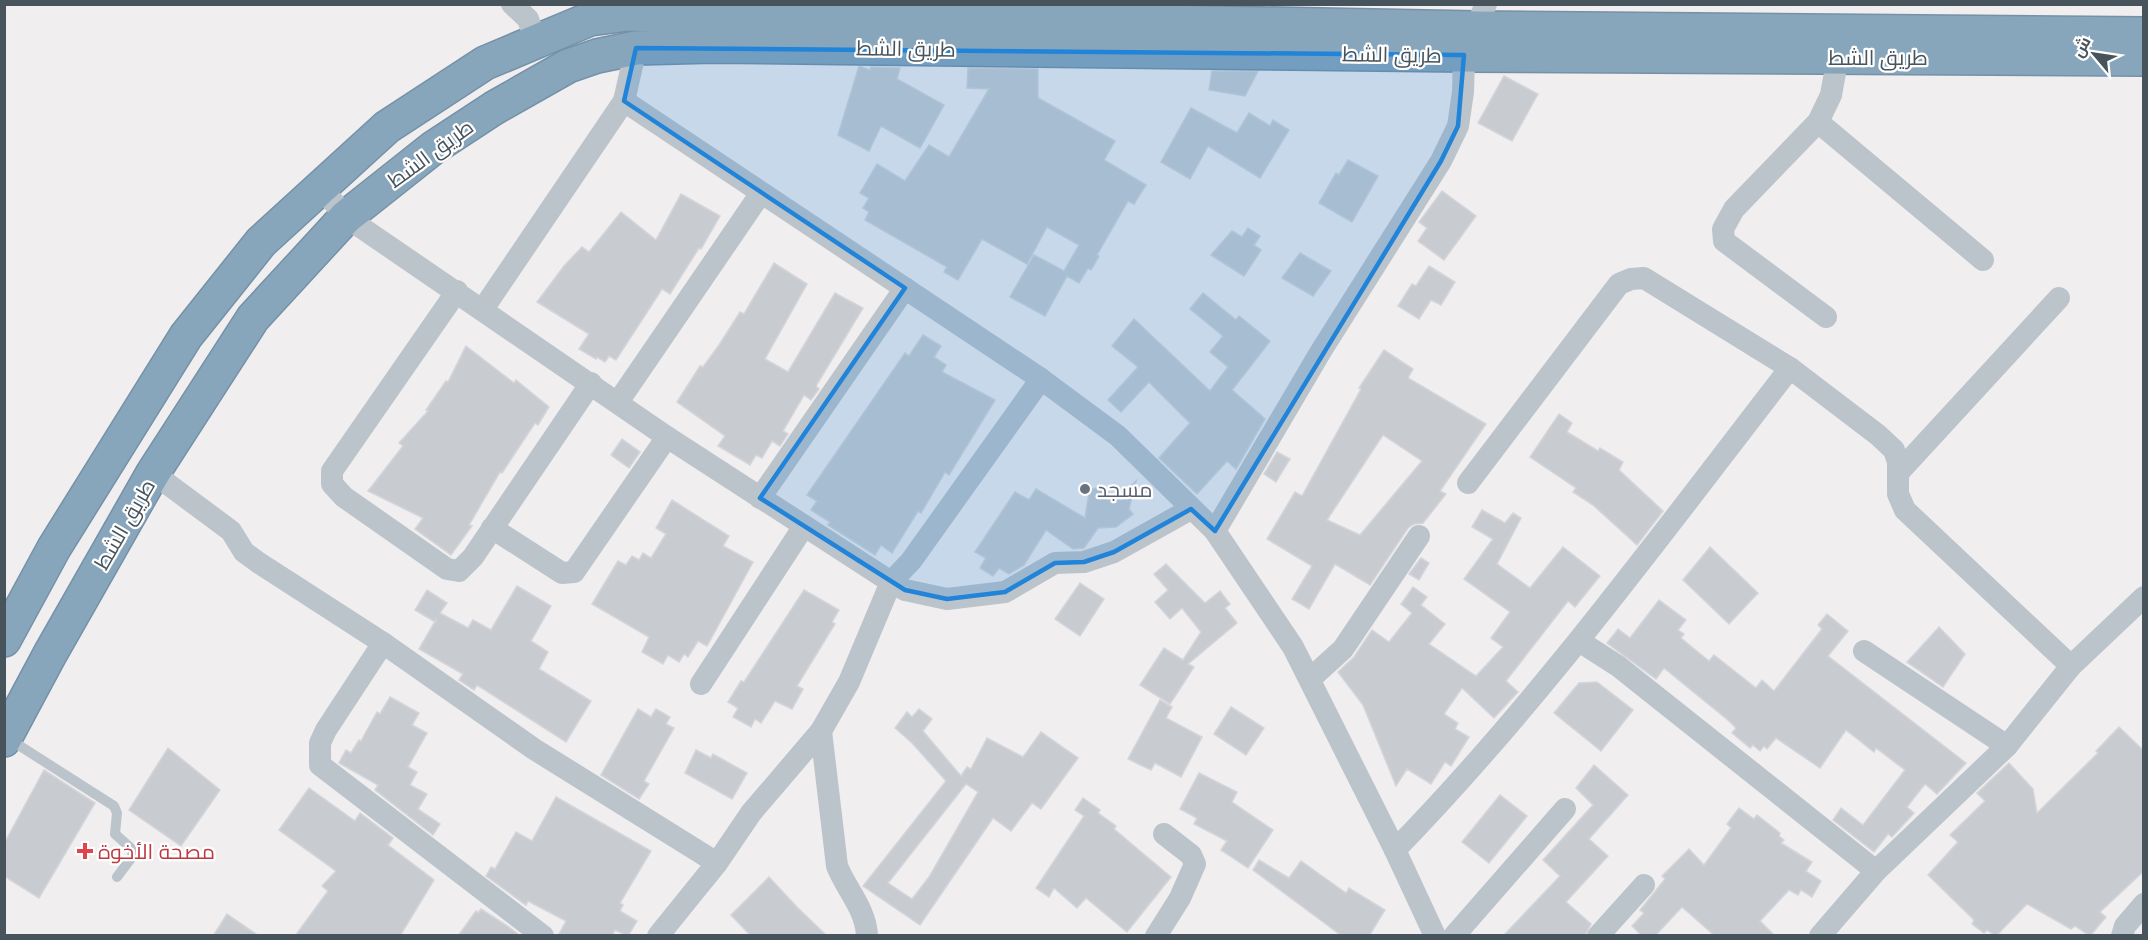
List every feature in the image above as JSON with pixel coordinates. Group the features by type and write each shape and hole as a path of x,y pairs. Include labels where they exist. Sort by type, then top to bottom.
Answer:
{"highway":[{"name":"طريق الشط","path":"4,640 54,548 186,336 261,242 387,127 485,63 528,17 590,19 628,14 769,19 1159,13 1475,29 1838,56 2144,59"},
{"name":"طريق الشط","path":"5,739 50,654 146,486 253,318 346,217 433,148 494,108 568,66 597,56 636,48 899,48 1475,29 2144,34"},
{"path":"99,474 146,486"}],"street":[{"path":"1215,531 1321,351 1442,161 1458,126 1475,29"},
{"path":"483,309 624,102 636,48"},
{"path":"1826,317 1724,241 1722,229 1734,209 1818,122 1831,95 1838,56"},
{"path":"624,102 1041,379 1118,436 1215,531 1293,647 1395,850 1435,936"},
{"path":"1818,122 1983,260"},
{"path":"320,186 346,217 667,436 905,590 947,599 1005,592 1055,563 1084,562 1114,552 1191,509"},
{"path":"618,402 761,193"},
{"path":"1468,483 1619,284 1631,279 1644,278 1790,368 1894,450 1898,473 1898,494 1905,510 2072,666"},
{"path":"760,498 905,288"},
{"path":"457,291 338,459 332,471 332,484 344,497 447,569 459,571 473,557 591,383"},
{"path":"1898,473 2059,298"},
{"path":"1395,850 1448,796 1579,641 1790,368"},
{"path":"658,936 717,863 751,813 821,731 849,682 891,582 911,561 1041,379"},
{"path":"492,528 562,573 574,572 667,436"},
{"path":"146,486 231,531 244,552 383,643 534,749 717,863"},
{"path":"701,684 804,526"},
{"path":"1310,679 1343,649 1419,536"},
{"path":"1820,936 1876,871 2007,746 2072,666 2144,597"},
{"path":"1579,641 1618,666 1876,871"},
{"path":"383,643 326,730 320,743 320,765 543,936"},
{"path":"1864,651 2007,746"},
{"path":"821,731 837,866 845,885 859,906 867,936"},
{"path":"1454,936 1565,809"},
{"path":"1156,936 1180,898 1195,864 1191,855 1164,834"},
{"path":"1598,936 1644,885"},
{"path":"2122,936 2125,926 2144,904"}],"lane":[{"path":"5,739 114,806 117,813 115,834 130,845 133,854 117,877"}],"highlighted area":[{"path":"636,48 1464,55 1458,126 1441,161 1215,531 1191,509 1114,552 1084,562 1055,563 1005,592 947,599 905,590 760,498 905,288 624,101"}],"building":[{"path":"859,66 870,70 871,67 900,68 897,79 944,105 920,148 881,126 869,151 838,135"},
{"path":"968,68 1038,69 1038,98 1115,141 1104,160 1146,185 1134,204 1128,201 1097,255 1099,256 1091,270 1088,268 1079,283 1067,276 1045,316 1010,297 1034,255 1064,271 1079,245 1047,227 1027,264 982,239 958,280 944,272 947,267 865,220 869,212 863,208 869,198 860,193 877,164 905,181 929,145 949,157 989,89 967,88"},
{"path":"1212,71 1258,71 1245,96 1209,90"},
{"path":"1504,76 1538,94 1512,141 1478,123"},
{"path":"1191,108 1237,133 1249,113 1270,126 1273,120 1289,130 1260,178 1208,146 1190,179 1161,162"},
{"path":"1348,160 1378,176 1352,222 1319,203 1336,173 1339,175"},
{"path":"1442,191 1476,216 1444,260 1418,241 1427,228 1419,222"},
{"path":"681,194 720,216 701,249 699,248 670,294 662,289 616,360 609,356 605,362 597,357 596,359 579,349 589,334 537,302 564,266 582,247 589,252 621,212 656,240"},
{"path":"1248,228 1260,236 1254,245 1261,250 1244,276 1211,255 1232,231 1242,237"},
{"path":"1300,253 1331,271 1313,296 1282,278"},
{"path":"774,263 807,284 765,359 788,372 835,293 863,308 816,386 819,389 811,400 804,395 783,431 788,434 780,446 772,441 762,458 756,455 750,465 718,446 725,436 677,402 700,366 703,367 740,312 744,314"},
{"path":"1429,266 1455,282 1441,305 1431,300 1419,319 1398,306 1412,284 1416,286"},
{"path":"1203,293 1236,320 1239,316 1270,341 1232,390 1265,419 1236,469 1227,461 1197,494 1159,458 1190,423 1149,382 1121,412 1108,400 1138,367 1112,346 1134,319 1210,391 1228,367 1210,352 1223,336 1190,309"},
{"path":"923,335 941,346 934,357 946,365 942,372 995,400 949,475 945,472 921,513 918,511 892,553 881,545 875,555 828,525 830,522 811,510 817,501 807,495 905,353 909,356"},
{"path":"466,346 514,383 516,380 549,407 538,425 535,423 502,473 500,472 469,525 472,526 451,555 415,529 423,518 368,491 403,446 399,443 428,411 426,410 446,381 448,382"},
{"path":"1384,350 1413,369 1408,378 1486,424 1440,491 1446,494 1423,523 1414,524 1408,528 1370,585 1335,564 1309,609 1292,599 1312,566 1267,539 1295,492 1302,496 1361,389 1359,388","holes":["1383,435 1422,461 1360,535 1327,520"]},
{"path":"1559,414 1572,423 1567,432 1598,451 1600,448 1623,462 1619,470 1663,511 1637,545 1593,505 1573,492 1576,488 1530,457"},
{"path":"622,439 640,452 629,468 611,455"},
{"path":"1277,452 1290,459 1276,482 1264,474"},
{"path":"1136,481 1129,509 1133,514 1116,527 1098,528 1084,548 1073,549 1046,530 1024,565 1009,574 999,568 993,576 980,568 986,558 975,552 1015,492 1029,500 1036,489 1085,518 1089,493 1092,489 1102,487 1117,500"},
{"path":"672,500 729,536 723,546 753,562 707,646 698,641 688,657 684,654 679,662 668,655 663,664 642,652 649,637 592,604 618,561 626,565 632,556 639,560 643,553 651,558 666,534 656,528"},
{"path":"1482,510 1505,523 1513,513 1521,518 1497,564 1530,588 1563,547 1600,576 1575,607 1568,601 1506,681 1518,692 1494,718 1462,688 1444,714 1458,723 1455,729 1469,737 1451,766 1445,762 1431,784 1407,769 1396,786 1363,705 1338,672 1354,657 1372,630 1389,642 1412,613 1401,604 1413,587 1427,597 1421,605 1445,624 1429,644 1476,676 1503,647 1491,638 1510,612 1464,579 1493,539 1472,527"},
{"path":"1710,547 1758,593 1729,624 1683,580"},
{"path":"1421,558 1429,563 1419,580 1409,574"},
{"path":"1166,564 1205,603 1220,591 1230,604 1225,608 1237,623 1188,664 1194,667 1170,704 1140,685 1164,648 1183,660 1201,632 1182,608 1170,619 1155,602 1168,590 1154,574"},
{"path":"1080,583 1104,599 1080,636 1055,619"},
{"path":"517,586 551,606 531,641 548,652 539,669 591,701 566,742 477,685 474,690 459,680 463,674 419,649 435,622 415,610 427,590 447,603 440,613 468,628 473,620 491,630"},
{"path":"804,590 839,610 832,622 835,624 797,686 803,689 792,709 775,701 761,723 755,719 751,727 733,717 738,708 728,702 741,681 744,682"},
{"path":"1659,600 1686,620 1678,630 1684,634 1681,638 1709,661 1714,655 1756,688 1762,680 1774,691 1822,629 1818,625 1827,614 1848,631 1828,656 1966,763 1937,794 1925,784 1907,807 1914,813 1892,837 1888,834 1874,852 1833,820 1841,808 1863,825 1905,770 1876,748 1874,752 1846,730 1820,768 1776,738 1767,749 1764,746 1760,751 1753,745 1750,748 1732,733 1736,728 1729,721 1664,668 1656,679 1607,643 1618,629 1630,638"},
{"path":"1939,627 1965,654 1943,687 1907,662"},
{"path":"1597,682 1633,710 1601,751 1554,713 1579,683"},
{"path":"390,697 419,713 412,725 427,733 408,767 417,772 410,785 427,794 418,809 440,824 433,835 375,790 378,785 339,763 346,750 351,753 359,740 361,741 377,712 380,714"},
{"path":"1160,700 1172,707 1166,718 1202,737 1181,777 1155,763 1151,770 1128,759"},
{"path":"1231,707 1264,728 1246,755 1214,734"},
{"path":"638,709 651,717 656,709 670,717 666,724 674,728 644,781 649,784 639,799 601,775"},
{"path":"919,709 932,719 923,731 961,776 967,767 971,769 987,738 1023,757 1041,732 1078,758 1041,809 1032,803 1011,831 993,818 920,925 863,886 946,781 912,743 895,728 907,712 912,717","holes":["966,784 978,792 929,877 912,899 888,883"]},
{"path":"2119,727 2144,751 2144,871 2100,912 2106,917 2090,936 2075,926 2071,929 2027,904 1996,936 1987,930 1984,933 1972,924 1974,920 1928,875 1958,842 1950,835 1985,801 1977,793 2009,763 2033,789 2037,813 2098,753 2096,751"},
{"path":"168,748 220,790 181,846 129,810"},
{"path":"696,750 711,758 713,754 747,773 732,799 685,773"},
{"path":"1594,765 1628,795 1589,839 1608,856 1566,902 1591,924 1585,936 1503,936 1560,876 1543,860 1593,805 1576,788"},
{"path":"44,770 95,803 39,898 4,876 4,844"},
{"path":"1199,773 1237,792 1232,802 1273,830 1248,868 1221,850 1227,841 1194,824 1197,818 1180,809"},
{"path":"309,788 355,821 360,813 393,838 388,845 434,880 400,936 295,936 328,891 322,886 336,871 279,830"},
{"path":"1500,795 1527,816 1489,863 1462,842"},
{"path":"556,797 651,851 620,903 623,905 620,911 637,921 628,936 615,930 612,936 558,936 566,921 528,901 526,905 486,876 491,867 495,869 516,832 532,841"},
{"path":"1083,798 1100,810 1098,813 1116,826 1114,829 1171,877 1127,932 1086,898 1077,908 1054,888 1049,897 1036,888 1084,816 1075,810"},
{"path":"1739,808 1754,819 1757,815 1780,833 1779,836 1784,840 1781,843 1812,862 1806,871 1821,881 1812,897 1801,890 1798,895 1789,890 1760,921 1775,936 1715,936 1682,907 1655,936 1642,936 1632,926 1644,913 1640,910 1665,879 1662,876 1689,849 1704,865 1731,828 1727,824"},
{"path":"1259,860 1289,878 1301,861 1346,893 1349,888 1385,910 1369,936 1342,936 1253,870"},
{"path":"769,877 827,936 751,936 731,915"},
{"path":"481,909 520,936 458,936 476,911 478,913"},
{"path":"227,914 259,936 213,936"}],"place":[{"name":"مسجد","path":"1085,489"},
{"name":"مصحة الأخوة","path":"85,851"}]}
